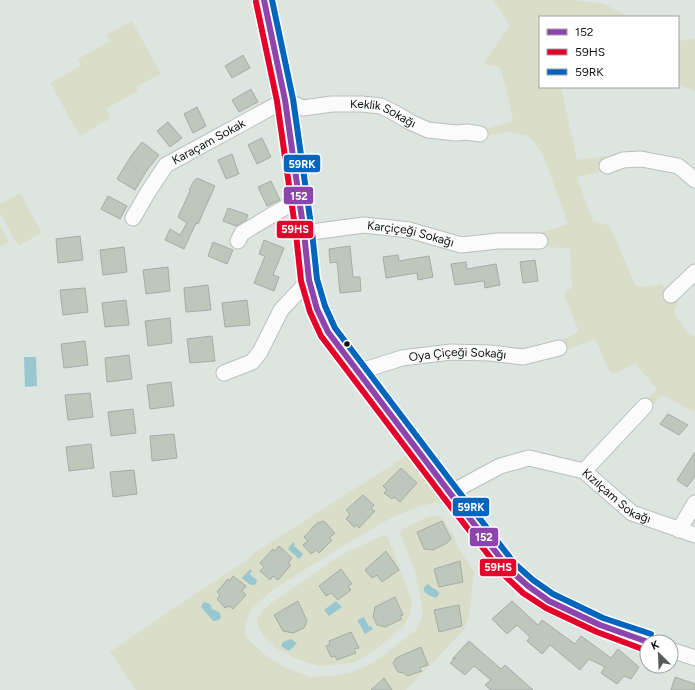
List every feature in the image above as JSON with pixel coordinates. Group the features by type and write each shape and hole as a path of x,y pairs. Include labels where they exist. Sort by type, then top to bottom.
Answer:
{"street":[{"path":"264,0 286,100 309,280 317,309 328,332 509,568 528,586 549,602 600,625 639,639"},
{"name":"Keklik Sokağı","path":"286,100 303,108 332,104 362,104 381,106 428,130 480,134"},
{"name":"Karaçam Sokak","path":"132,218 166,165 286,100"},
{"path":"607,166 623,160 642,159 678,166 695,180"},
{"path":"238,241 242,233 299,199"},
{"name":"Karçiçeği Sokağı","path":"304,233 364,225 409,230 461,245 498,241 540,241"},
{"path":"671,295 695,272"},
{"path":"224,373 252,362 260,352 281,310 309,280"},
{"name":"Oya Çiçeği Sokağı","path":"358,372 402,358 451,352 523,357 558,348"},
{"path":"584,472 645,406"},
{"name":"Kızılçam Sokağı","path":"450,493 500,466 529,458 584,472 632,513 695,535"},
{"path":"679,530 695,503"},
{"path":"679,653 695,658"}],"green space":[{"path":"493,0 572,0 604,4 628,16 539,16 539,88 561,88 577,160 605,156 608,170 577,177 593,221 610,226 635,285 646,287 661,284 678,302 673,312 687,332 695,337 695,411 693,412 664,395 647,409 643,404 657,389 635,363 616,373 610,372 595,339 560,352 556,343 579,332 564,294 572,287 570,249 542,246 539,233 568,224 560,200 541,151 528,136 507,132 481,137 480,131 513,121 500,67 483,64 510,25"},
{"path":"132,21 161,74 136,87 138,91 106,109 111,118 80,136 50,83 81,66 78,59 110,41 107,35"},
{"path":"695,39 695,91 679,85 679,41"},
{"path":"20,193 42,233 18,246 0,213 0,204"},
{"path":"0,225 9,242 0,247"},
{"path":"406,456 443,502 415,508 393,517 347,543 276,588 250,611 246,622 245,634 252,643 270,659 288,669 312,677 331,676 352,672 373,663 416,630 422,618 422,606 415,571 400,533 403,529 429,516 442,517 453,535 458,547 474,572 470,611 464,630 406,690 136,690 110,652 247,560 254,553"},
{"path":"384,535 388,537 412,602 409,616 404,626 363,658 352,663 318,666 297,659 276,648 264,637 257,624 257,619 267,606 343,554"}],"water":[{"path":"24,357 36,357 37,386 25,387"},
{"path":"293,542 295,544 294,546 303,554 299,559 288,549"},
{"path":"250,569 252,571 249,574 257,580 256,584 253,585 249,584 242,578"},
{"path":"428,584 439,593 435,598 424,591 425,586"},
{"path":"336,601 342,607 329,616 324,610"},
{"path":"205,602 210,604 212,609 220,613 221,618 213,621 201,607"},
{"path":"364,617 369,627 371,626 373,629 365,634 357,620"},
{"path":"291,639 297,643 289,651 281,646 283,642"}],"building":[{"path":"243,55 250,68 232,78 225,66"},
{"path":"251,89 258,102 239,112 232,100"},
{"path":"197,107 206,126 193,133 184,114"},
{"path":"168,122 182,138 170,147 157,131"},
{"path":"262,138 271,157 257,164 248,145"},
{"path":"142,142 159,155 147,170 135,190 117,179 131,156"},
{"path":"232,154 239,174 226,179 218,160"},
{"path":"197,178 215,186 198,224 196,223 184,249 165,240 170,229 180,235 187,223 178,217 190,191 189,190"},
{"path":"271,181 280,200 267,206 258,187"},
{"path":"108,196 127,206 120,219 101,209"},
{"path":"228,208 248,215 246,220 236,226 223,221"},
{"path":"80,236 83,260 58,263 56,239"},
{"path":"264,240 284,248 273,275 279,277 274,291 254,283 265,256 259,254"},
{"path":"213,242 233,250 227,264 208,256"},
{"path":"350,246 353,277 360,277 361,291 340,293 337,262 330,263 329,249"},
{"path":"124,247 127,272 103,275 100,250"},
{"path":"398,255 399,261 429,256 433,277 418,280 417,273 386,278 383,257"},
{"path":"535,260 538,281 523,283 520,262"},
{"path":"466,262 467,269 496,264 500,285 485,288 484,281 455,285 451,264"},
{"path":"168,267 170,291 146,294 143,270"},
{"path":"208,285 211,310 186,312 184,288"},
{"path":"85,288 88,312 63,315 60,290"},
{"path":"126,300 129,325 105,327 102,303"},
{"path":"247,300 250,325 225,327 222,303"},
{"path":"170,318 172,343 148,346 145,321"},
{"path":"212,336 215,361 190,363 187,339"},
{"path":"85,341 88,365 64,368 61,344"},
{"path":"129,355 132,379 107,382 105,358"},
{"path":"171,382 174,406 150,409 147,385"},
{"path":"90,393 93,417 68,420 65,395"},
{"path":"133,409 136,433 111,436 108,412"},
{"path":"668,414 688,425 679,435 660,424"},
{"path":"174,434 177,458 152,461 150,436"},
{"path":"91,444 94,468 69,471 66,447"},
{"path":"695,452 695,476 687,487 677,480"},
{"path":"401,468 417,483 400,502 394,497 392,499 384,493 387,490 383,486"},
{"path":"134,470 137,494 113,497 110,472"},
{"path":"363,495 374,505 371,509 375,511 359,528 357,525 354,527 346,519 350,514 346,510"},
{"path":"324,521 335,533 329,538 332,540 319,553 316,550 311,554 303,545 308,541 304,537 317,523"},
{"path":"442,521 451,539 447,543 433,550 424,549 417,532"},
{"path":"279,546 292,558 288,563 291,565 278,580 273,576 270,580 260,571 264,567 260,563 273,549 275,551"},
{"path":"386,551 399,570 382,582 377,575 372,578 365,570"},
{"path":"460,561 463,582 439,587 434,569"},
{"path":"341,569 352,584 348,586 351,590 338,600 331,593 326,596 319,586"},
{"path":"233,576 246,586 242,591 246,595 233,609 229,606 225,608 217,599 220,595 217,592 228,579 230,581"},
{"path":"395,597 403,615 400,616 402,619 385,627 377,625 373,617 375,607"},
{"path":"298,601 307,621 304,628 293,633 283,631 274,615"},
{"path":"512,601 538,625 542,620 575,644 581,636 611,658 618,649 639,667 631,679 624,676 617,684 601,673 605,667 589,659 580,670 550,645 542,654 527,641 530,637 517,625 507,634 492,619"},
{"path":"459,605 462,626 439,632 434,610"},
{"path":"351,632 359,648 354,649 356,653 337,660 335,656 331,657 326,646 330,644 329,641"},
{"path":"469,641 501,669 505,665 533,690 491,690 485,685 491,680 474,666 465,675 450,663 456,658 452,659"},
{"path":"421,647 428,665 419,668 422,671 407,676 404,673 398,672 393,663 396,658"},
{"path":"675,677 695,684 695,690 671,690"},
{"path":"384,678 392,690 371,690"}],"transit line":[{"name":"152","path":"264,0 285,100 304,233 309,280 317,309 328,332 509,569 528,586 549,601 600,625 639,639"},
{"name":"59RK","path":"272,0 293,99 312,232 317,279 325,306 335,328 515,564 533,580 553,594 603,618 651,634"},
{"name":"59HS","path":"256,2 277,101 296,234 301,281 310,312 321,336 504,575 523,593 546,608 597,632 639,648"}]}
